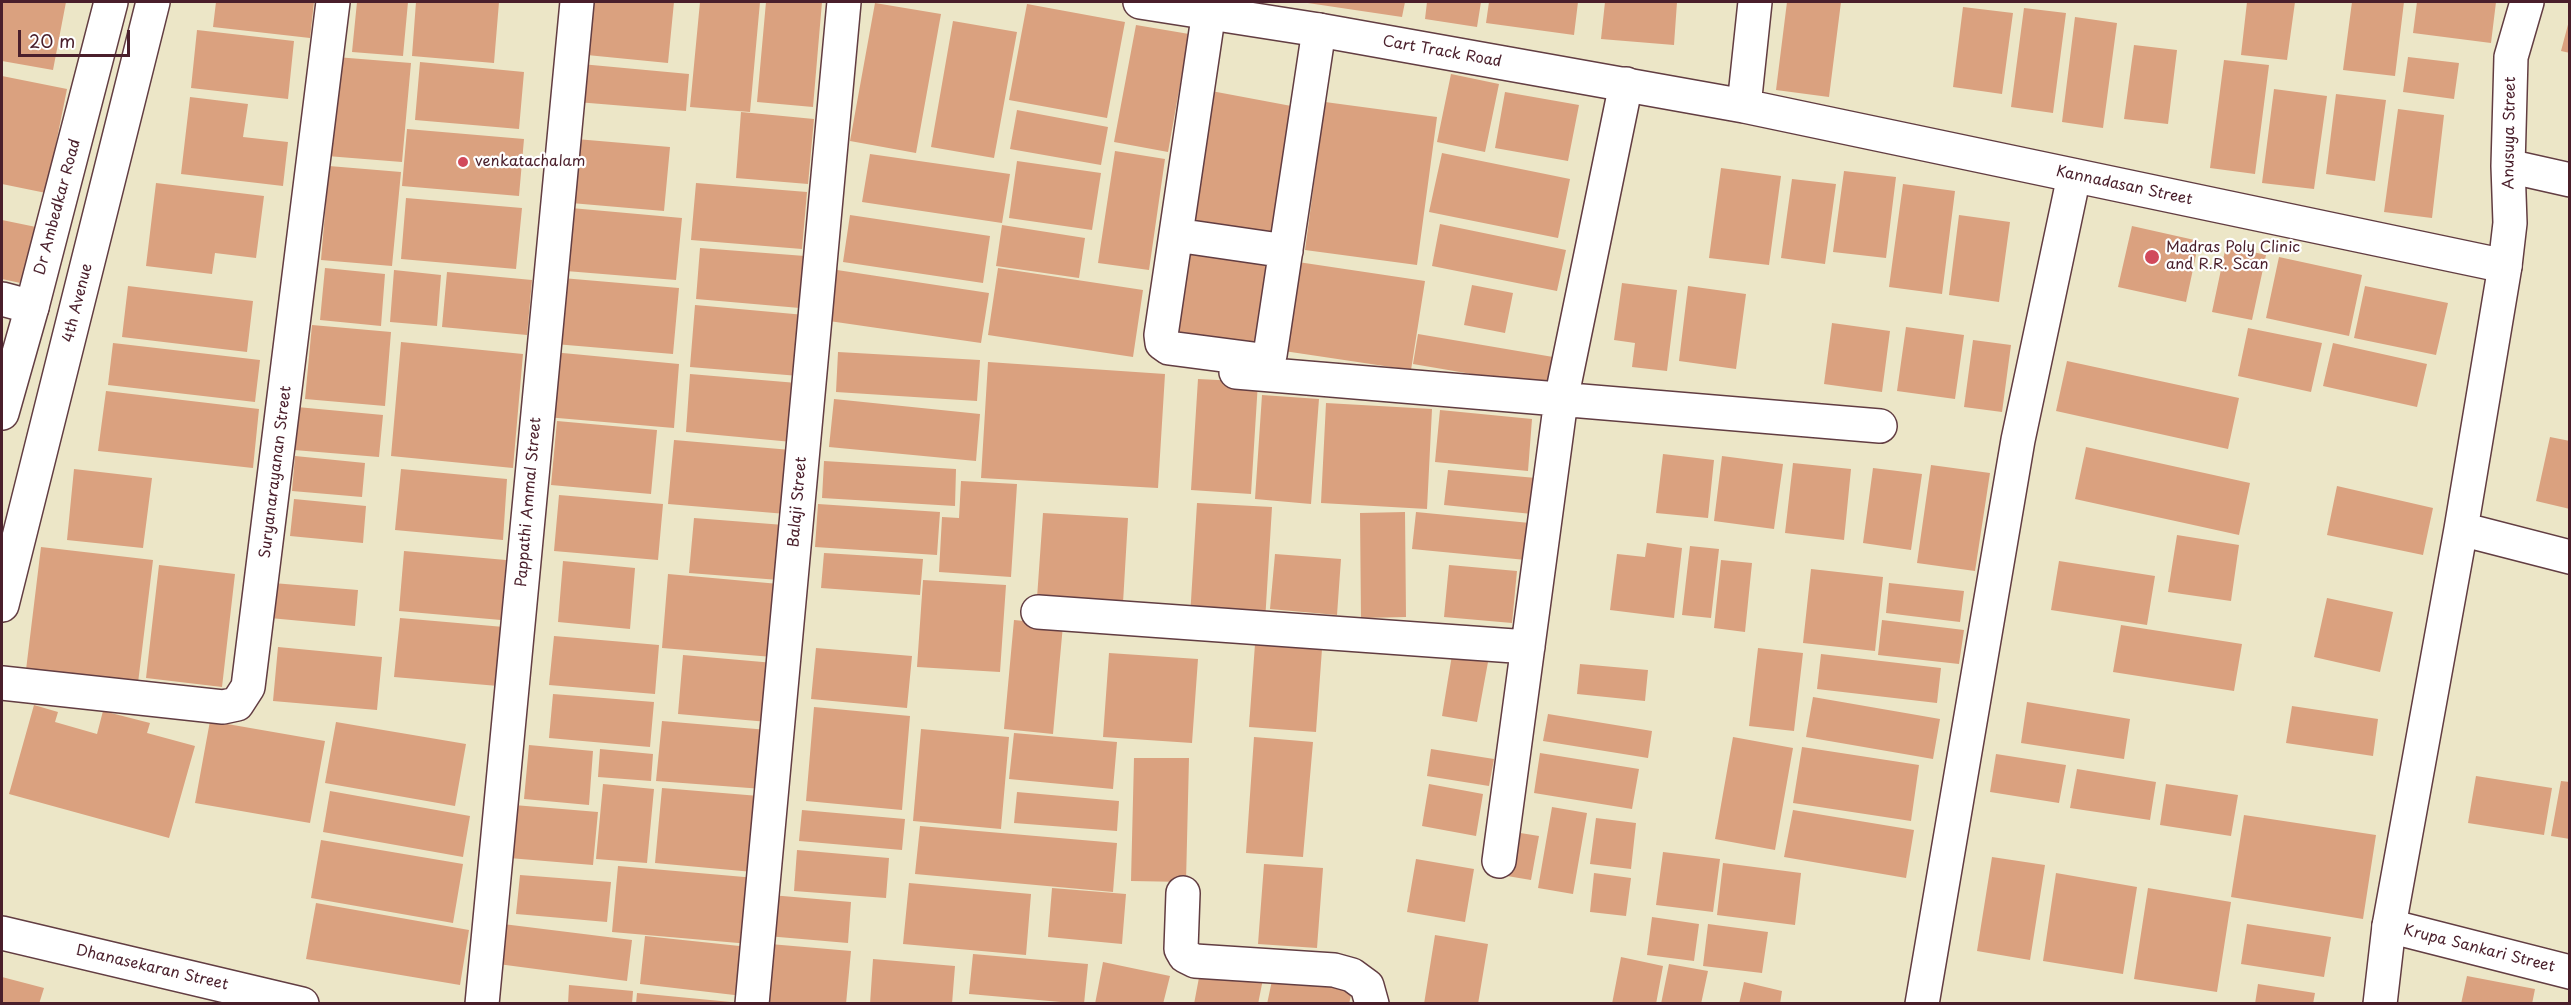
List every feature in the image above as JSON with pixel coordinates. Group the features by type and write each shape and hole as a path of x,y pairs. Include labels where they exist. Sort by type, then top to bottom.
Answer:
{"street":[{"name":"Dr Ambedkar Road","path":"2,413 17,303 111,2"},
{"name":"4th Avenue","path":"2,605 153,2"},
{"name":"Suryanarayanan Street","path":"2,683 223,707 237,704 248,687 333,2"},
{"name":"Pappathi Ammal Street","path":"482,1004 577,2"},
{"name":"Balaji Street","path":"752,1004 844,2"},
{"name":"Cart Track Road","path":"1140,2 1319,30 1744,106"},
{"path":"1744,106 1755,2"},
{"name":"Anusuya Street","path":"2380,1004 2389,926 2461,529 2505,266 2510,223 2508,166 2511,57 2527,2"},
{"path":"1209,12 1161,335 1162,343 1169,348 1267,359 1270,355 1319,30"},
{"path":"1499,861 1561,400 1626,84"},
{"name":"Kannadasan Street","path":"1744,106 2505,266"},
{"path":"2508,166 2570,180"},
{"path":"1922,1004 2018,440 2074,176"},
{"path":"1176,235 1286,251"},
{"path":"1170,367 1880,426"},
{"path":"2461,529 2570,557"},
{"path":"1038,612 1528,647"},
{"path":"1183,893 1181,949 1185,956 1195,961 1334,970 1352,975 1367,986 1372,1004"},
{"name":"Krupa Sankari Street","path":"2389,926 2570,972"},
{"name":"Dhanasekaran Street","path":"2,933 302,1004"}],"building":[{"path":"2,2 66,2 53,70 2,61"},
{"path":"216,2 314,2 310,38 213,27"},
{"path":"357,2 408,2 403,56 352,52"},
{"path":"416,2 499,2 494,63 412,56"},
{"path":"592,2 674,2 668,63 587,55"},
{"path":"700,2 760,2 750,112 690,107"},
{"path":"766,2 822,2 813,107 757,102"},
{"path":"1301,2 1405,2 1402,17"},
{"path":"1427,2 1481,2 1477,27 1425,19"},
{"path":"1489,2 1578,2 1574,35 1486,23"},
{"path":"1605,2 1677,2 1674,45 1601,39"},
{"path":"1787,2 1841,2 1829,97 1776,90"},
{"path":"2247,2 2295,2 2287,60 2241,55"},
{"path":"2352,2 2404,2 2395,76 2343,70"},
{"path":"2417,2 2496,2 2491,43 2413,33"},
{"path":"875,3 941,14 916,153 850,141"},
{"path":"1027,4 1125,22 1107,118 1009,100"},
{"path":"1963,7 2013,13 2002,94 1953,87"},
{"path":"2024,8 2066,13 2053,113 2011,107"},
{"path":"2075,17 2117,23 2103,128 2062,122"},
{"path":"2570,17 2570,53 2561,51"},
{"path":"953,21 1017,32 994,158 931,147"},
{"path":"1136,25 1189,34 1168,152 1114,142"},
{"path":"197,30 294,41 288,99 191,88"},
{"path":"2134,45 2177,50 2168,124 2124,119"},
{"path":"336,57 411,63 402,162 327,156"},
{"path":"2408,57 2459,63 2454,99 2403,92"},
{"path":"2224,60 2269,65 2255,174 2210,168"},
{"path":"420,62 524,72 519,129 415,120"},
{"path":"581,64 689,74 686,111 577,102"},
{"path":"1451,74 1499,84 1485,152 1437,142"},
{"path":"2,76 67,89 46,193 2,184"},
{"path":"2274,89 2327,96 2314,189 2262,183"},
{"path":"1206,90 1302,108 1276,245 1181,228"},
{"path":"1505,92 1579,105 1568,161 1495,148"},
{"path":"2336,94 2386,100 2375,181 2326,174"},
{"path":"190,97 248,104 243,137 288,142 283,186 181,174"},
{"path":"1325,102 1437,117 1417,265 1305,250"},
{"path":"2398,109 2444,115 2432,218 2384,212"},
{"path":"1017,110 1108,127 1101,165 1010,149"},
{"path":"741,112 814,119 808,184 736,178"},
{"name":"venkatachalam","path":"407,129 524,139 519,196 402,186"},
{"path":"576,139 670,147 664,211 571,203"},
{"path":"1115,151 1165,159 1149,270 1098,263"},
{"path":"1442,153 1570,179 1558,238 1429,212"},
{"path":"870,154 1010,174 1002,223 862,202"},
{"path":"1017,161 1101,173 1092,230 1009,218"},
{"path":"329,166 401,172 392,266 321,260"},
{"path":"1721,168 1781,176 1769,265 1709,258"},
{"path":"1844,171 1896,177 1886,258 1833,252"},
{"path":"1792,179 1836,184 1825,264 1781,258"},
{"path":"156,183 264,196 256,258 215,253 212,274 146,266"},
{"path":"696,183 807,192 802,249 691,240"},
{"path":"1903,184 1955,191 1942,294 1889,287"},
{"path":"406,198 522,208 516,269 401,259"},
{"path":"571,208 682,218 676,280 566,271"},
{"path":"850,215 990,236 983,283 843,262"},
{"path":"1959,215 2010,222 1999,302 1949,295"},
{"path":"2,220 36,227 25,284 2,279"},
{"path":"1440,224 1566,250 1557,291 1432,266"},
{"path":"1002,225 1085,238 1079,278 996,266"},
{"path":"2132,226 2199,241 2186,302 2118,287"},
{"path":"1184,240 1276,254 1262,352 1170,338"},
{"path":"2226,246 2266,255 2252,320 2212,312"},
{"path":"700,248 805,256 800,308 696,299"},
{"path":"2279,257 2362,275 2349,336 2266,318"},
{"path":"1298,262 1425,281 1411,370 1284,351"},
{"path":"325,268 385,274 381,326 320,320"},
{"path":"998,268 1143,290 1133,357 988,335"},
{"path":"394,270 441,275 437,326 390,322"},
{"path":"837,270 989,293 981,343 829,321"},
{"path":"447,272 532,280 527,335 442,327"},
{"path":"562,278 679,288 673,354 555,344"},
{"path":"1622,283 1677,290 1667,371 1632,367 1635,343 1614,340"},
{"path":"1472,285 1513,293 1505,333 1464,325"},
{"path":"128,286 253,301 247,352 122,337"},
{"path":"1688,286 1746,294 1736,369 1679,361"},
{"path":"2365,286 2448,303 2436,355 2354,338"},
{"path":"695,305 805,315 799,376 690,367"},
{"path":"1832,323 1890,331 1882,392 1824,384"},
{"path":"312,325 391,332 385,406 305,399"},
{"path":"1906,327 1964,335 1955,399 1897,391"},
{"path":"2248,328 2322,343 2311,392 2238,376"},
{"path":"1418,334 1559,358 1554,388 1413,364"},
{"path":"1973,340 2011,345 2002,412 1964,407"},
{"path":"401,342 523,354 513,468 391,456"},
{"path":"113,343 260,360 255,402 108,385"},
{"path":"2333,343 2427,364 2417,407 2323,386"},
{"path":"552,352 679,364 674,428 546,417"},
{"path":"838,352 980,360 977,401 836,392"},
{"path":"2067,361 2239,398 2228,449 2056,411"},
{"path":"988,362 1165,374 1158,488 981,478"},
{"path":"690,374 797,383 792,442 686,432"},
{"path":"1198,379 1258,382 1251,494 1191,490"},
{"path":"106,391 259,409 253,468 98,451"},
{"path":"1262,395 1319,399 1311,504 1255,499"},
{"path":"834,399 980,414 976,461 829,447"},
{"path":"1326,403 1432,409 1427,509 1321,503"},
{"path":"297,407 383,415 379,457 294,450"},
{"path":"1440,410 1532,419 1528,471 1435,462"},
{"path":"557,421 657,430 651,494 551,485"},
{"path":"2550,437 2570,441 2570,509 2536,501"},
{"path":"674,440 791,450 786,514 668,504"},
{"path":"2086,447 2250,483 2239,535 2075,499"},
{"path":"1663,454 1714,460 1708,518 1656,513"},
{"path":"295,456 365,463 362,497 292,491"},
{"path":"1722,456 1783,464 1774,529 1714,521"},
{"path":"824,461 956,469 955,506 822,498"},
{"path":"1793,463 1851,469 1844,540 1785,533"},
{"path":"1931,465 1990,473 1975,571 1917,563"},
{"path":"1873,468 1922,474 1911,550 1863,543"},
{"path":"74,469 152,478 143,548 67,540"},
{"path":"401,469 507,479 503,540 395,530"},
{"path":"1448,470 1536,478 1532,514 1444,505"},
{"path":"961,481 1017,484 1011,577 939,572 942,517 959,518"},
{"path":"2337,486 2433,508 2423,555 2327,535"},
{"path":"559,495 663,504 658,560 554,551"},
{"path":"294,499 366,506 363,543 290,536"},
{"path":"1197,503 1272,507 1265,622 1190,617"},
{"path":"818,504 940,512 937,555 815,547"},
{"path":"1405,512 1406,617 1361,618 1360,513"},
{"path":"1416,512 1530,523 1526,560 1412,549"},
{"path":"1043,513 1128,518 1123,603 1037,598"},
{"path":"694,518 784,525 779,580 689,573"},
{"path":"2177,535 2239,545 2231,601 2168,592"},
{"path":"1647,543 1682,548 1674,618 1610,610 1617,554 1645,557"},
{"path":"1690,546 1719,549 1711,618 1682,615"},
{"path":"41,547 153,560 138,683 26,670"},
{"path":"404,551 506,560 501,620 399,611"},
{"path":"824,553 923,559 920,595 821,588"},
{"path":"1275,554 1341,559 1337,615 1270,609"},
{"path":"1721,560 1752,563 1745,632 1714,628"},
{"path":"563,561 635,568 630,629 558,622"},
{"path":"2059,561 2155,576 2147,625 2051,610"},
{"path":"159,565 235,574 222,687 146,678"},
{"path":"1449,565 1517,571 1512,623 1444,617"},
{"path":"1811,569 1883,577 1875,651 1803,643"},
{"path":"668,574 779,584 773,657 662,648"},
{"path":"923,580 1006,585 1000,672 917,667"},
{"path":"273,583 358,590 355,626 270,618"},
{"path":"1889,583 1964,591 1960,622 1886,613"},
{"path":"2327,598 2393,612 2380,672 2314,657"},
{"path":"400,618 504,627 498,686 394,677"},
{"path":"1014,620 1063,625 1053,734 1004,729"},
{"path":"1882,620 1964,630 1959,664 1878,655"},
{"path":"2121,625 2242,644 2234,691 2113,672"},
{"path":"554,636 659,645 655,694 549,685"},
{"path":"1255,644 1322,649 1316,732 1249,727"},
{"path":"278,647 382,657 377,710 273,701"},
{"path":"816,648 912,656 907,708 811,699"},
{"path":"1758,648 1803,653 1794,731 1749,726"},
{"path":"1109,653 1198,659 1192,743 1103,737"},
{"path":"1821,654 1941,668 1937,703 1817,689"},
{"path":"683,655 774,663 768,722 678,714"},
{"path":"1452,655 1488,662 1477,722 1442,716"},
{"path":"1580,664 1648,670 1645,701 1577,694"},
{"path":"553,694 654,702 650,747 549,738"},
{"path":"1813,697 1940,719 1933,759 1806,737"},
{"path":"2027,702 2130,719 2124,759 2021,743"},
{"path":"34,705 58,712 55,722 97,734 103,711 150,723 147,733 195,746 169,838 9,794"},
{"path":"2292,706 2378,719 2373,756 2286,743"},
{"path":"814,707 910,716 902,810 806,801"},
{"path":"1548,714 1652,731 1648,758 1543,741"},
{"path":"210,721 325,741 310,823 195,803"},
{"path":"662,721 768,730 763,789 656,781"},
{"path":"336,722 466,744 455,806 325,783"},
{"path":"921,729 1009,737 1001,829 913,821"},
{"path":"1014,733 1117,742 1113,789 1009,779"},
{"path":"1254,737 1313,742 1303,857 1246,853"},
{"path":"1733,737 1793,748 1775,850 1715,839"},
{"path":"529,745 593,751 589,805 524,799"},
{"path":"1802,747 1919,765 1911,821 1793,803"},
{"path":"600,749 653,754 651,781 598,777"},
{"path":"1431,749 1494,759 1489,786 1427,776"},
{"path":"1540,753 1639,769 1632,809 1534,793"},
{"path":"1996,754 2066,765 2059,803 1990,792"},
{"path":"1134,758 1189,758 1186,882 1131,881"},
{"path":"2077,769 2156,782 2150,820 2070,808"},
{"path":"2476,776 2552,788 2544,835 2468,823"},
{"path":"2561,781 2570,782 2570,839 2551,836"},
{"path":"603,784 654,789 647,863 596,859"},
{"path":"1429,784 1483,794 1476,836 1422,826"},
{"path":"2166,784 2238,795 2231,836 2160,825"},
{"path":"662,788 759,796 753,872 655,863"},
{"path":"330,791 470,816 463,857 323,832"},
{"path":"1017,792 1119,801 1117,831 1014,823"},
{"path":"514,805 598,812 593,865 509,858"},
{"path":"1552,807 1587,813 1573,894 1538,888"},
{"path":"802,810 905,819 902,850 799,841"},
{"path":"1793,810 1914,830 1906,878 1784,857"},
{"path":"2244,815 2376,835 2363,919 2231,897"},
{"path":"1596,818 1636,823 1631,869 1590,864"},
{"path":"920,826 1117,843 1113,892 915,874"},
{"path":"1508,831 1539,836 1531,880 1501,875"},
{"path":"321,840 463,864 453,923 311,898"},
{"path":"797,850 889,858 886,898 794,891"},
{"path":"1663,852 1720,859 1713,912 1656,905"},
{"path":"1992,857 2045,865 2030,960 1977,951"},
{"path":"1416,859 1474,869 1465,922 1407,912"},
{"path":"1723,863 1801,873 1795,925 1717,915"},
{"path":"1264,864 1323,868 1317,948 1258,944"},
{"path":"618,866 756,878 750,944 612,932"},
{"path":"1594,873 1631,878 1626,916 1590,912"},
{"path":"2056,873 2137,887 2123,974 2043,961"},
{"path":"520,875 611,882 607,922 516,914"},
{"path":"909,883 1031,894 1026,955 903,944"},
{"path":"1052,888 1126,894 1122,944 1048,937"},
{"path":"2148,888 2231,902 2217,992 2134,979"},
{"path":"771,895 851,902 848,943 767,936"},
{"path":"316,903 469,930 460,985 306,959"},
{"path":"1652,917 1699,924 1694,961 1647,955"},
{"path":"503,924 632,940 627,981 498,964"},
{"path":"1708,924 1768,932 1762,973 1703,966"},
{"path":"2247,924 2331,937 2324,977 2241,964"},
{"path":"1435,935 1488,944 1478,1004 1424,1004"},
{"path":"645,936 749,947 743,996 640,984"},
{"path":"770,944 851,951 846,1004 765,1004"},
{"path":"973,954 1088,964 1084,1004 969,994"},
{"path":"1621,957 1663,966 1656,1004 1612,1004"},
{"path":"873,959 955,966 952,1004 870,1004"},
{"path":"1103,962 1170,976 1163,1004 1095,1004"},
{"path":"1669,964 1708,971 1701,1004 1661,1004"},
{"path":"1201,967 1263,979 1258,1004 1194,1004"},
{"path":"1274,971 1353,986 1349,1004 1267,1004"},
{"path":"2467,976 2535,989 2532,1004 2461,1004"},
{"path":"2,977 44,988 39,1004 2,1004"},
{"path":"1744,982 1782,991 1780,1004 1739,1004"},
{"path":"2258,984 2315,993 2313,1004 2255,1004"},
{"path":"569,985 633,991 632,1004 568,1004"},
{"path":"637,993 731,1002 731,1004 636,1004"}],"place":[{"name":"venkatachalam","path":"463,162"},
{"name":"Madras Poly Clinic and R.R. Scan","path":"2152,257"}]}
